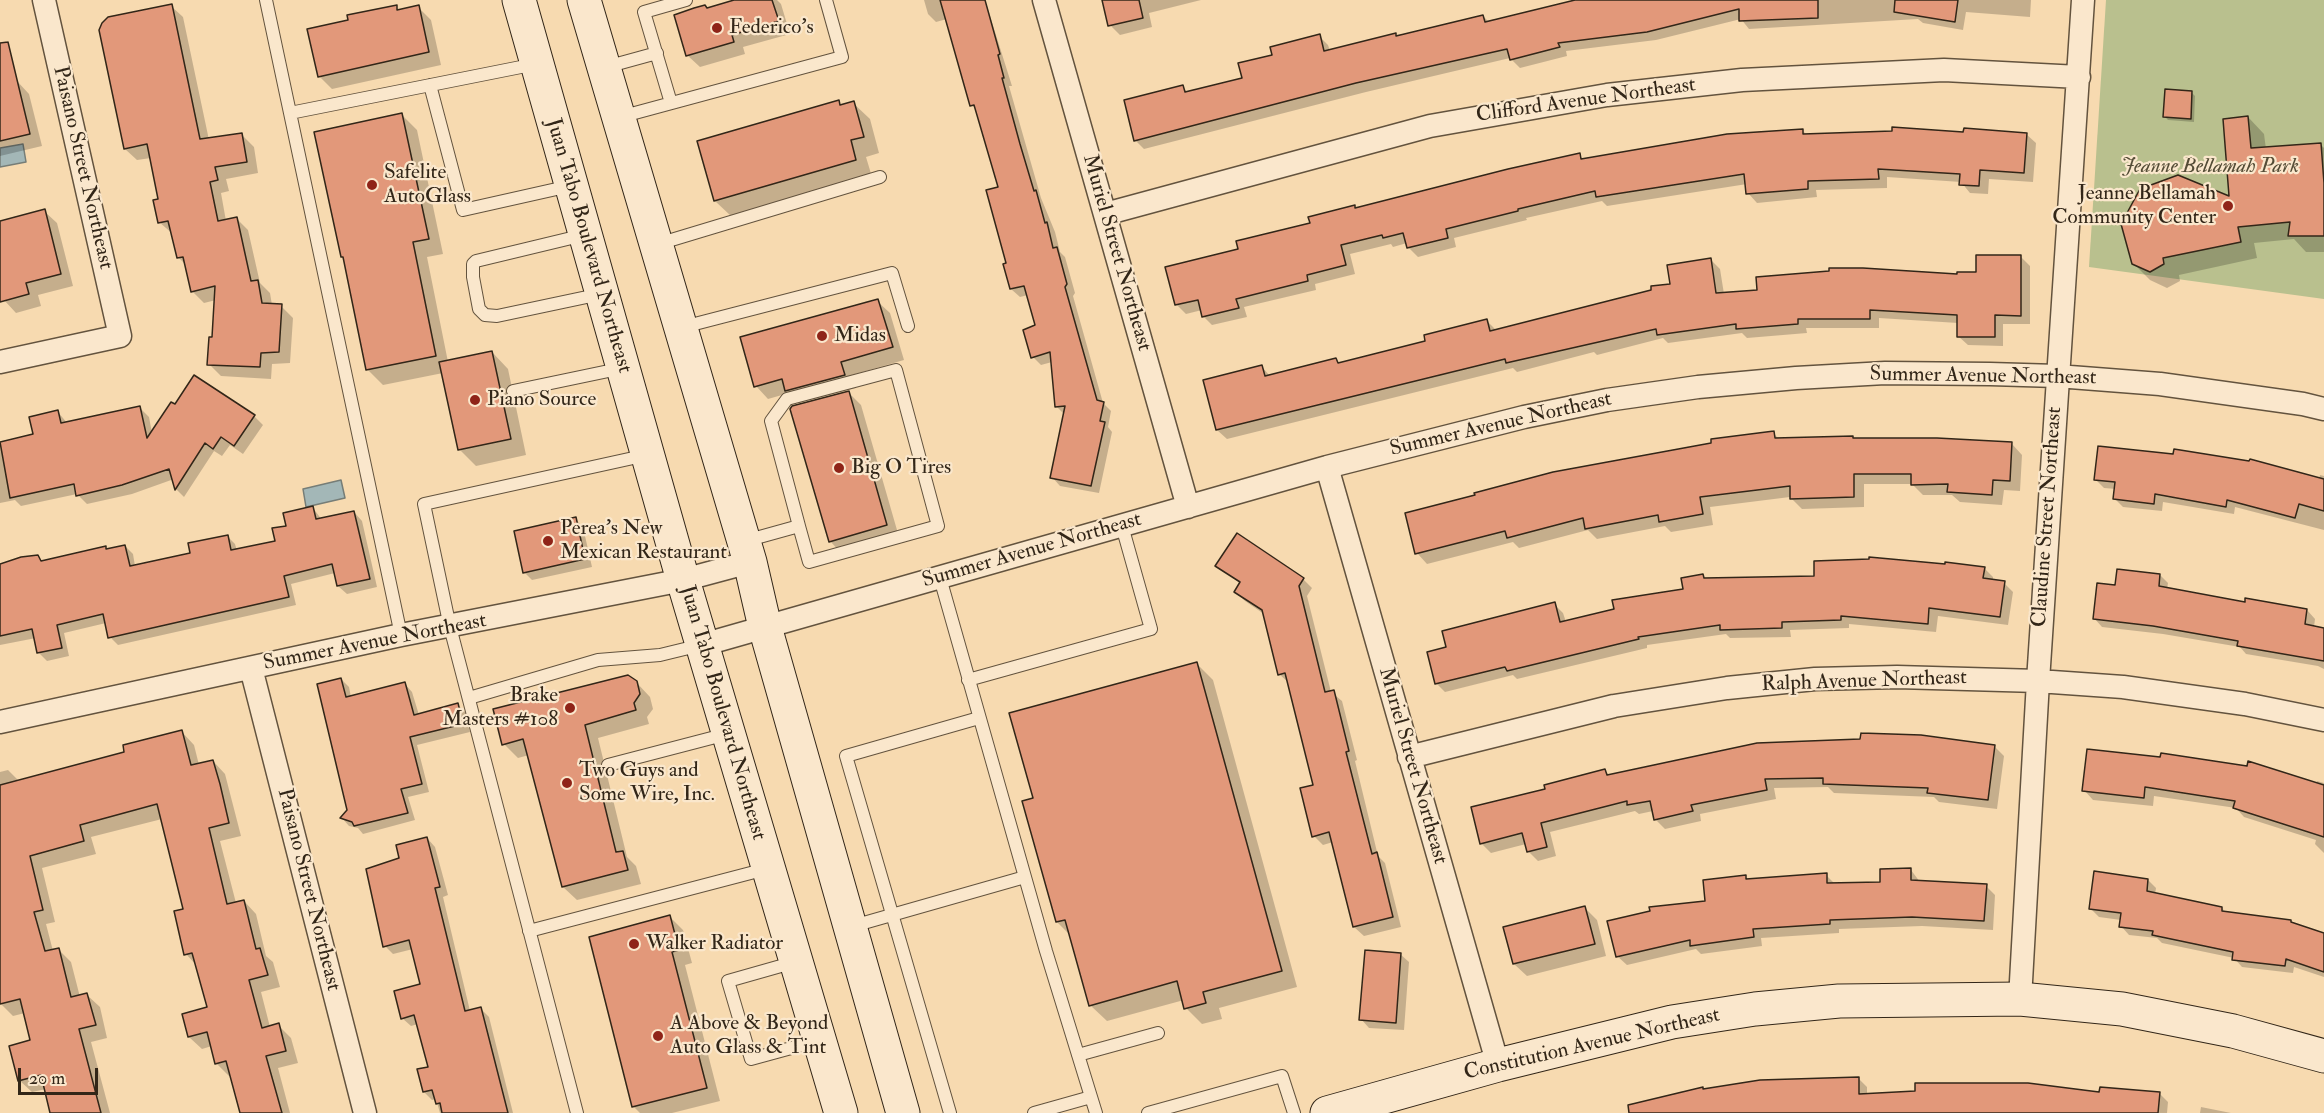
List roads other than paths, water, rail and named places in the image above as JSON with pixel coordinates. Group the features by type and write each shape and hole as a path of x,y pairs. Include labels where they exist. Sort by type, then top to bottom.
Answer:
{"main road":[{"name":"Juan Tabo Boulevard Northeast","path":"519,0 683,580 841,1113"},
{"path":"584,0 747,551 765,627 903,1113"},
{"name":"Constitution Avenue Northeast","path":"1327,1113 1369,1107 1498,1065 1672,1022 1755,1009 1839,1001 2020,999 2122,1009 2233,1031 2324,1056"}],"street":[{"name":"Paisano Street Northeast","path":"0,362 120,336 44,0"},
{"name":"Muriel Street Northeast","path":"1044,0 1188,507"},
{"name":"Claudine Street Northeast","path":"2020,999 2057,376 2083,0"},
{"name":"Clifford Avenue Northeast","path":"1105,214 1430,126 1607,95 1742,80 1944,70 2079,77"},
{"name":"Summer Avenue Northeast","path":"702,645 1327,467 1535,415 1607,400 1698,387 1885,373 2057,376 2160,384 2324,409"},
{"name":"Muriel Street Northeast","path":"1327,467 1498,1065"},
{"name":"Summer Avenue Northeast","path":"0,722 401,635 683,580 747,551"},
{"name":"Paisano Street Northeast","path":"251,668 365,1113"},
{"name":"Ralph Avenue Northeast","path":"1409,758 1614,706 1727,688 1815,680 1897,677 2038,681 2123,687 2234,702 2324,720"}],"lane":[{"path":"266,0 401,635"},
{"path":"671,103 644,12 686,0"},
{"path":"619,117 842,57 826,0"},
{"path":"604,67 657,53"},
{"path":"290,113 537,64"},
{"path":"430,85 463,210 571,186"},
{"path":"656,244 880,177"},
{"path":"585,234 476,261 473,264 473,277 479,309 485,315 497,316 602,294"},
{"path":"681,327 892,273 908,326"},
{"path":"513,391 623,368"},
{"path":"896,370 938,526 809,562 800,526 771,421 787,399 896,370"},
{"path":"577,1113 450,627 424,504 647,455"},
{"path":"747,551 800,526"},
{"path":"968,680 1151,629 1122,526"},
{"path":"940,578 1025,877 1096,1113"},
{"path":"469,698 598,660 660,655 702,645"},
{"path":"950,1113 846,756 979,718"},
{"path":"608,765 728,734"},
{"path":"529,931 768,869"},
{"path":"850,927 1025,877"},
{"path":"796,962 728,981 751,1059 819,1041"},
{"path":"1078,1055 1158,1033"},
{"path":"1149,1113 1282,1076 1294,1113"},
{"path":"1034,1113 1091,1097"}],"place":[{"name":"Federico's","path":"717,28"},
{"name":"Safelite AutoGlass","path":"372,185"},
{"name":"Jeanne Bellamah Community Center","path":"2228,206"},
{"name":"Midas","path":"822,336"},
{"name":"Piano Source","path":"475,400"},
{"name":"Big O Tires","path":"839,468"},
{"name":"Perea's New Mexican Restaurant","path":"548,541"},
{"name":"Brake Masters #108","path":"570,708"},
{"name":"Two Guys and Some Wire, Inc.","path":"567,783"},
{"name":"Walker Radiator","path":"634,944"},
{"name":"A Above & Beyond Auto Glass & Tint","path":"658,1036"}],"park label":[{"name":"Jeanne Bellamah Park","path":"2210,167"}]}
